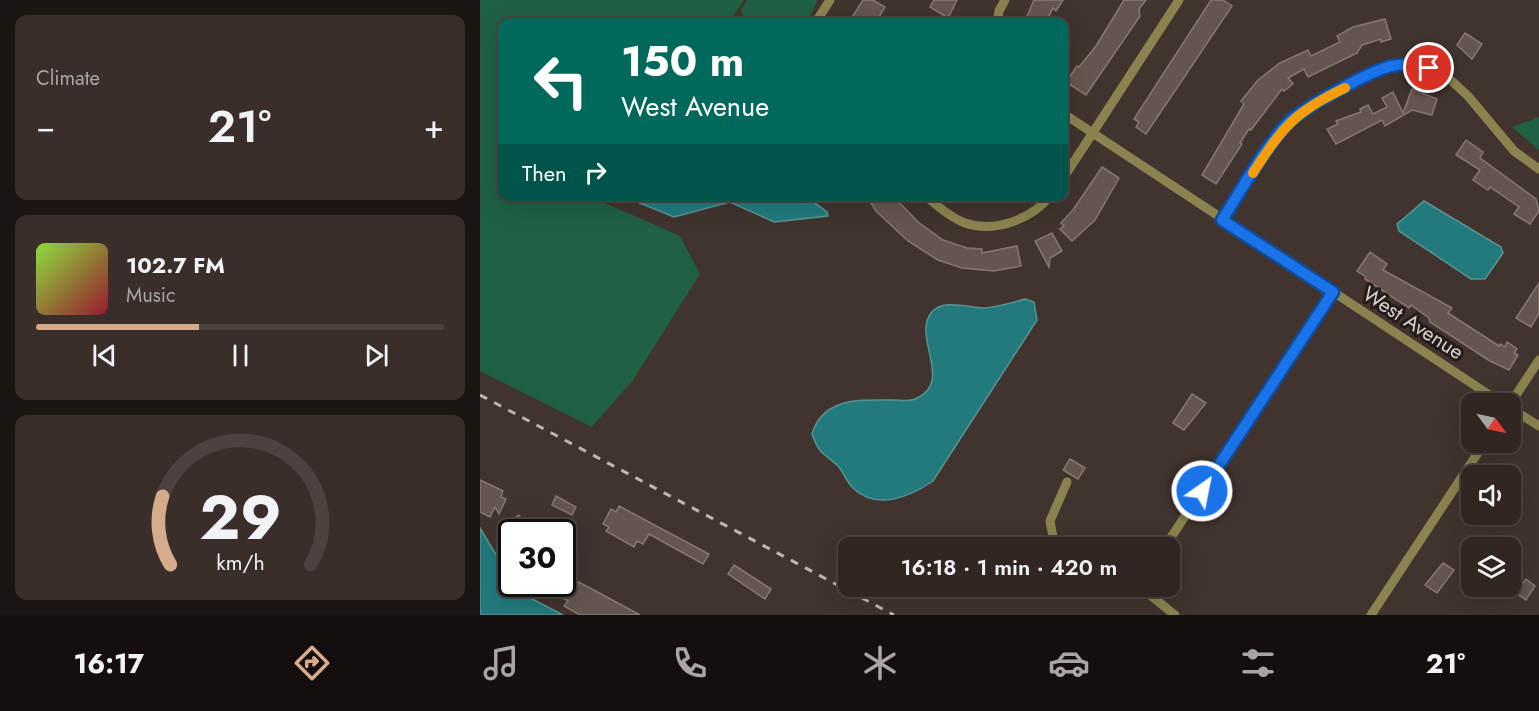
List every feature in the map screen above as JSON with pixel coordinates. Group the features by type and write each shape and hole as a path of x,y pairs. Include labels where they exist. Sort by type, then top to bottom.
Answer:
{"street":[{"path":"819,18 830,0"},
{"path":"998,18 1005,0"},
{"path":"1068,171 1179,0"},
{"path":"1222,220 1277,137 1296,115 1332,94 1391,66 1414,63 1443,73 1468,96 1514,151 1539,169"},
{"name":"West Avenue","path":"1068,117 1486,393"},
{"path":"932,201 946,213 964,223 981,227 1010,223 1043,206 1046,201"},
{"path":"1171,537 1333,292"},
{"path":"1517,393 1539,360"},
{"path":"1521,415 1539,426"},
{"path":"1371,615 1478,453"},
{"path":"1053,537 1050,521 1067,482"},
{"path":"1157,597 1175,615"}],"green space":[{"path":"480,0 744,0 732,18 498,18 498,201 600,201 680,236 700,274 633,380 592,427 480,371"},
{"path":"747,0 818,0 809,18 743,18 741,10"},
{"path":"1539,117 1539,150 1512,127"}],"water":[{"path":"635,201 812,201 827,212 828,216 774,222 730,202 674,217"},
{"path":"1424,201 1501,247 1503,253 1485,279 1471,279 1399,231 1397,224"},
{"path":"1025,299 1034,302 1037,320 933,481 915,492 894,499 873,499 863,496 854,489 838,466 822,453 812,434 817,422 825,413 844,403 868,400 910,400 926,391 932,382 933,371 926,323 936,308 956,305 984,308"},
{"path":"480,528 498,558 498,597 528,597 563,615 480,615"}],"building":[{"path":"863,0 873,0 885,7 878,18 852,18"},
{"path":"934,0 957,0 948,18 930,7"},
{"path":"1034,0 1063,0 1056,11 1053,8 1048,18 1026,18"},
{"path":"1124,0 1146,0 1139,9 1140,16 1086,95 1068,83 1068,79 1096,46"},
{"path":"1211,0 1223,0 1232,6 1146,134 1136,127 1139,122 1134,119"},
{"path":"1385,19 1391,39 1381,42 1381,39 1362,45 1357,53 1308,77 1304,69 1288,78 1293,84 1284,91 1282,89 1251,130 1249,129 1216,184 1202,175 1244,104 1241,101 1258,80 1280,63 1308,50 1311,56 1340,42 1337,36 1353,27"},
{"path":"1465,33 1482,44 1472,59 1457,45"},
{"path":"1412,89 1437,99 1432,115 1412,110 1385,126 1382,120 1336,144 1327,129 1338,124 1336,121 1361,112 1360,109 1368,105 1373,114 1387,107 1382,98 1393,92 1403,113"},
{"path":"1466,140 1483,152 1480,158 1536,199 1539,211 1530,224 1514,214 1519,207 1490,187 1488,190 1473,180 1480,170 1456,155"},
{"path":"1102,167 1119,178 1095,220 1072,241 1060,229 1064,226 1061,223 1073,210"},
{"path":"873,201 898,201 918,222 943,240 967,248 982,249 982,253 1017,246 1021,266 994,271 962,268 938,260 908,241 876,211 871,203"},
{"path":"1052,233 1062,251 1050,258 1049,267 1035,241"},
{"path":"1370,252 1387,264 1383,270 1452,308 1448,313 1499,346 1500,344 1505,347 1507,342 1517,349 1514,353 1518,355 1509,370 1490,361 1430,322 1429,318 1411,305 1409,308 1365,279 1366,277 1357,271"},
{"path":"1539,283 1539,313 1531,327 1516,318"},
{"path":"1192,394 1206,403 1184,430 1173,423"},
{"path":"1070,459 1085,468 1078,479 1063,470"},
{"path":"480,480 503,491 501,497 506,499 499,514 495,507 490,517 480,512"},
{"path":"556,496 576,507 572,515 552,505"},
{"path":"619,506 709,554 703,564 649,534 643,544 637,541 634,547 606,531 609,527 603,524 611,509 616,512"},
{"path":"1443,563 1454,570 1437,593 1425,585"},
{"path":"734,565 771,589 765,599 728,574"},
{"path":"1526,579 1535,586 1526,600 1521,596 1521,586"},
{"path":"579,582 640,615 580,615 564,606 568,601 561,597 576,597 576,585"}],"railway":[{"path":"480,395 894,615"}],"slow traffic":[{"path":"1253,173 1277,137 1296,115 1345,88"}],"route":[{"path":"1202,491 1333,292 1222,220 1277,137 1296,115 1332,94 1391,66 1414,63 1429,68"}]}
